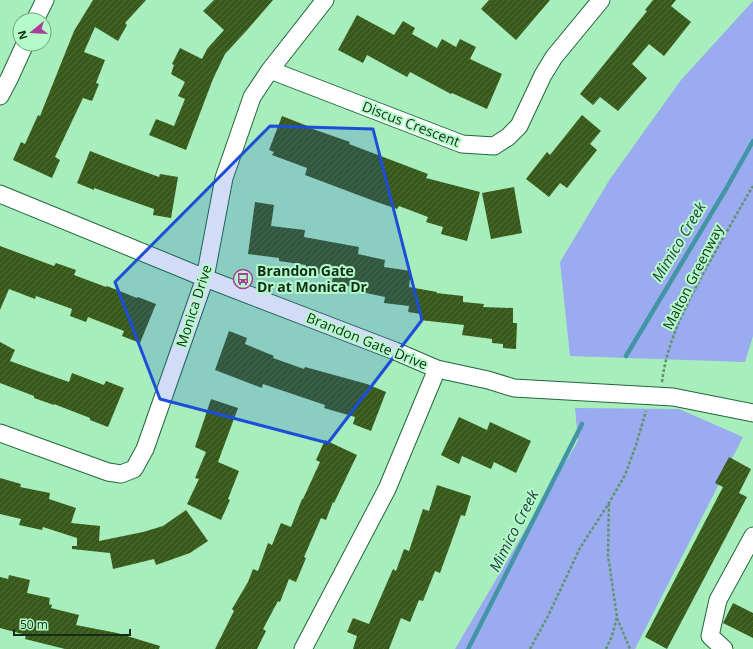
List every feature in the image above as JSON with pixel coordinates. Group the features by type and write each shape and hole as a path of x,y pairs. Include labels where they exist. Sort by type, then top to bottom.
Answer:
{"street":[{"path":"39,12 45,0"},
{"name":"Monica Drive","path":"0,433 108,472 120,474 134,470 145,449 205,278 224,178 252,97 270,70 325,0"},
{"name":"Discus Crescent","path":"270,70 462,144 494,146 508,137 519,126 542,76 554,57 602,0"},
{"path":"0,96 10,80 22,52"},
{"name":"Brandon Gate Drive","path":"0,194 205,278 395,351 437,369 488,380 514,388 673,397 753,413"},
{"path":"303,649 386,489 437,369"},
{"path":"724,649 710,636 718,600 753,536"}],"path":[{"name":"Malton Greenway","path":"662,382 668,349 683,312 753,186"},
{"path":"530,649 548,616 580,548 609,503 625,474 634,452 646,410"},
{"path":"609,503 608,555 617,617 630,649"},
{"path":"606,649 612,636 617,617"}],"highlighted area":[{"path":"270,126 373,129 422,320 328,443 160,399 115,282"}],"shaded area":[{"path":"753,1 753,336 745,362 570,356 560,262 610,179 681,80"},
{"path":"575,408 679,409 743,437 635,649 455,649 578,441"}],"building":[{"path":"93,0 146,0 125,23 127,25 118,41 95,27 84,52 105,60 96,83 99,84 92,101 83,98 55,157 60,160 52,178 13,160 21,142 25,144 38,115 40,116 74,31"},
{"path":"214,0 273,0 225,54 213,79 186,150 149,135 156,119 174,126 185,99 178,96 185,82 171,74 174,65 172,64 180,48 202,59 207,49 224,30 203,11"},
{"path":"489,0 550,0 516,40 481,9"},
{"path":"653,0 676,0 671,6 691,22 664,56 649,44 632,64 647,78 618,111 600,97 593,105 580,94 647,11 645,10"},
{"path":"357,15 394,35 403,21 415,28 412,34 437,48 442,39 456,47 460,39 476,47 470,59 502,74 487,109 452,93 451,94 410,72 407,77 367,55 363,63 338,50"},
{"path":"582,115 601,131 590,144 597,150 567,188 560,183 549,197 526,179 547,152 550,155"},
{"path":"282,116 310,128 350,142 349,144 428,174 426,178 480,192 467,241 441,234 443,227 426,222 428,217 399,206 397,209 305,175 307,168 272,155 274,152 269,150"},
{"path":"90,151 159,177 160,174 178,177 171,218 153,215 154,209 77,183"},
{"path":"514,187 522,233 491,239 482,193"},
{"path":"255,202 274,205 271,226 305,230 304,237 359,247 358,254 385,260 384,267 411,271 409,287 437,292 436,293 463,296 463,302 484,304 483,307 513,308 513,323 517,323 516,349 503,348 503,344 492,343 492,339 462,335 464,325 420,320 421,314 408,312 409,306 384,303 385,297 357,291 357,288 332,282 333,276 305,271 306,265 279,261 279,258 248,254"},
{"path":"0,246 54,266 56,263 76,270 74,275 156,304 140,343 122,336 124,331 88,317 86,322 70,316 72,309 36,296 35,299 9,289 0,310"},
{"path":"229,331 247,338 245,344 274,356 273,358 304,369 305,367 367,384 386,392 371,431 353,424 355,417 324,408 325,405 263,384 262,388 215,370"},
{"path":"0,342 15,350 10,361 69,382 72,373 104,385 106,381 124,388 108,427 90,420 90,418 34,398 34,396 0,383"},
{"path":"211,399 238,408 218,462 239,471 228,499 230,500 221,520 187,504 199,479 195,478 206,452 195,447"},
{"path":"459,417 487,430 490,422 531,441 516,473 494,462 491,469 462,456 459,464 441,455"},
{"path":"325,440 357,455 334,503 333,502 326,520 321,518 304,557 306,558 296,582 289,579 280,602 278,601 263,629 266,631 257,649 215,649 234,611 232,609 248,582 253,569 258,571 268,543 272,545 281,523 291,527 302,499 320,462 316,460"},
{"path":"729,457 751,469 739,493 747,497 667,649 645,637 723,487 715,483"},
{"path":"0,478 21,484 20,487 50,493 49,499 76,508 71,523 100,526 99,541 143,532 163,526 186,510 208,541 190,553 156,565 154,559 113,569 110,553 72,549 72,546 77,546 77,538 43,527 42,530 19,525 21,519 0,514"},
{"path":"437,485 471,496 465,516 461,515 440,573 435,571 423,601 419,600 410,622 401,618 389,649 353,649 357,636 347,632 353,618 369,624 393,569 396,571 404,549 409,551 423,509 429,511"},
{"path":"9,575 30,580 27,593 50,598 49,604 52,605 51,608 79,615 76,625 117,633 160,646 159,649 65,649 25,639 26,635 0,628 0,577 8,579"},
{"path":"733,603 753,613 753,638 723,623"}],"waterway":[{"name":"Mimico Creek","path":"626,356 753,141"},
{"name":"Mimico Creek","path":"468,649 582,424"}],"place":[{"name":"Brandon Gate Dr at Monica Dr","path":"243,279"}]}
